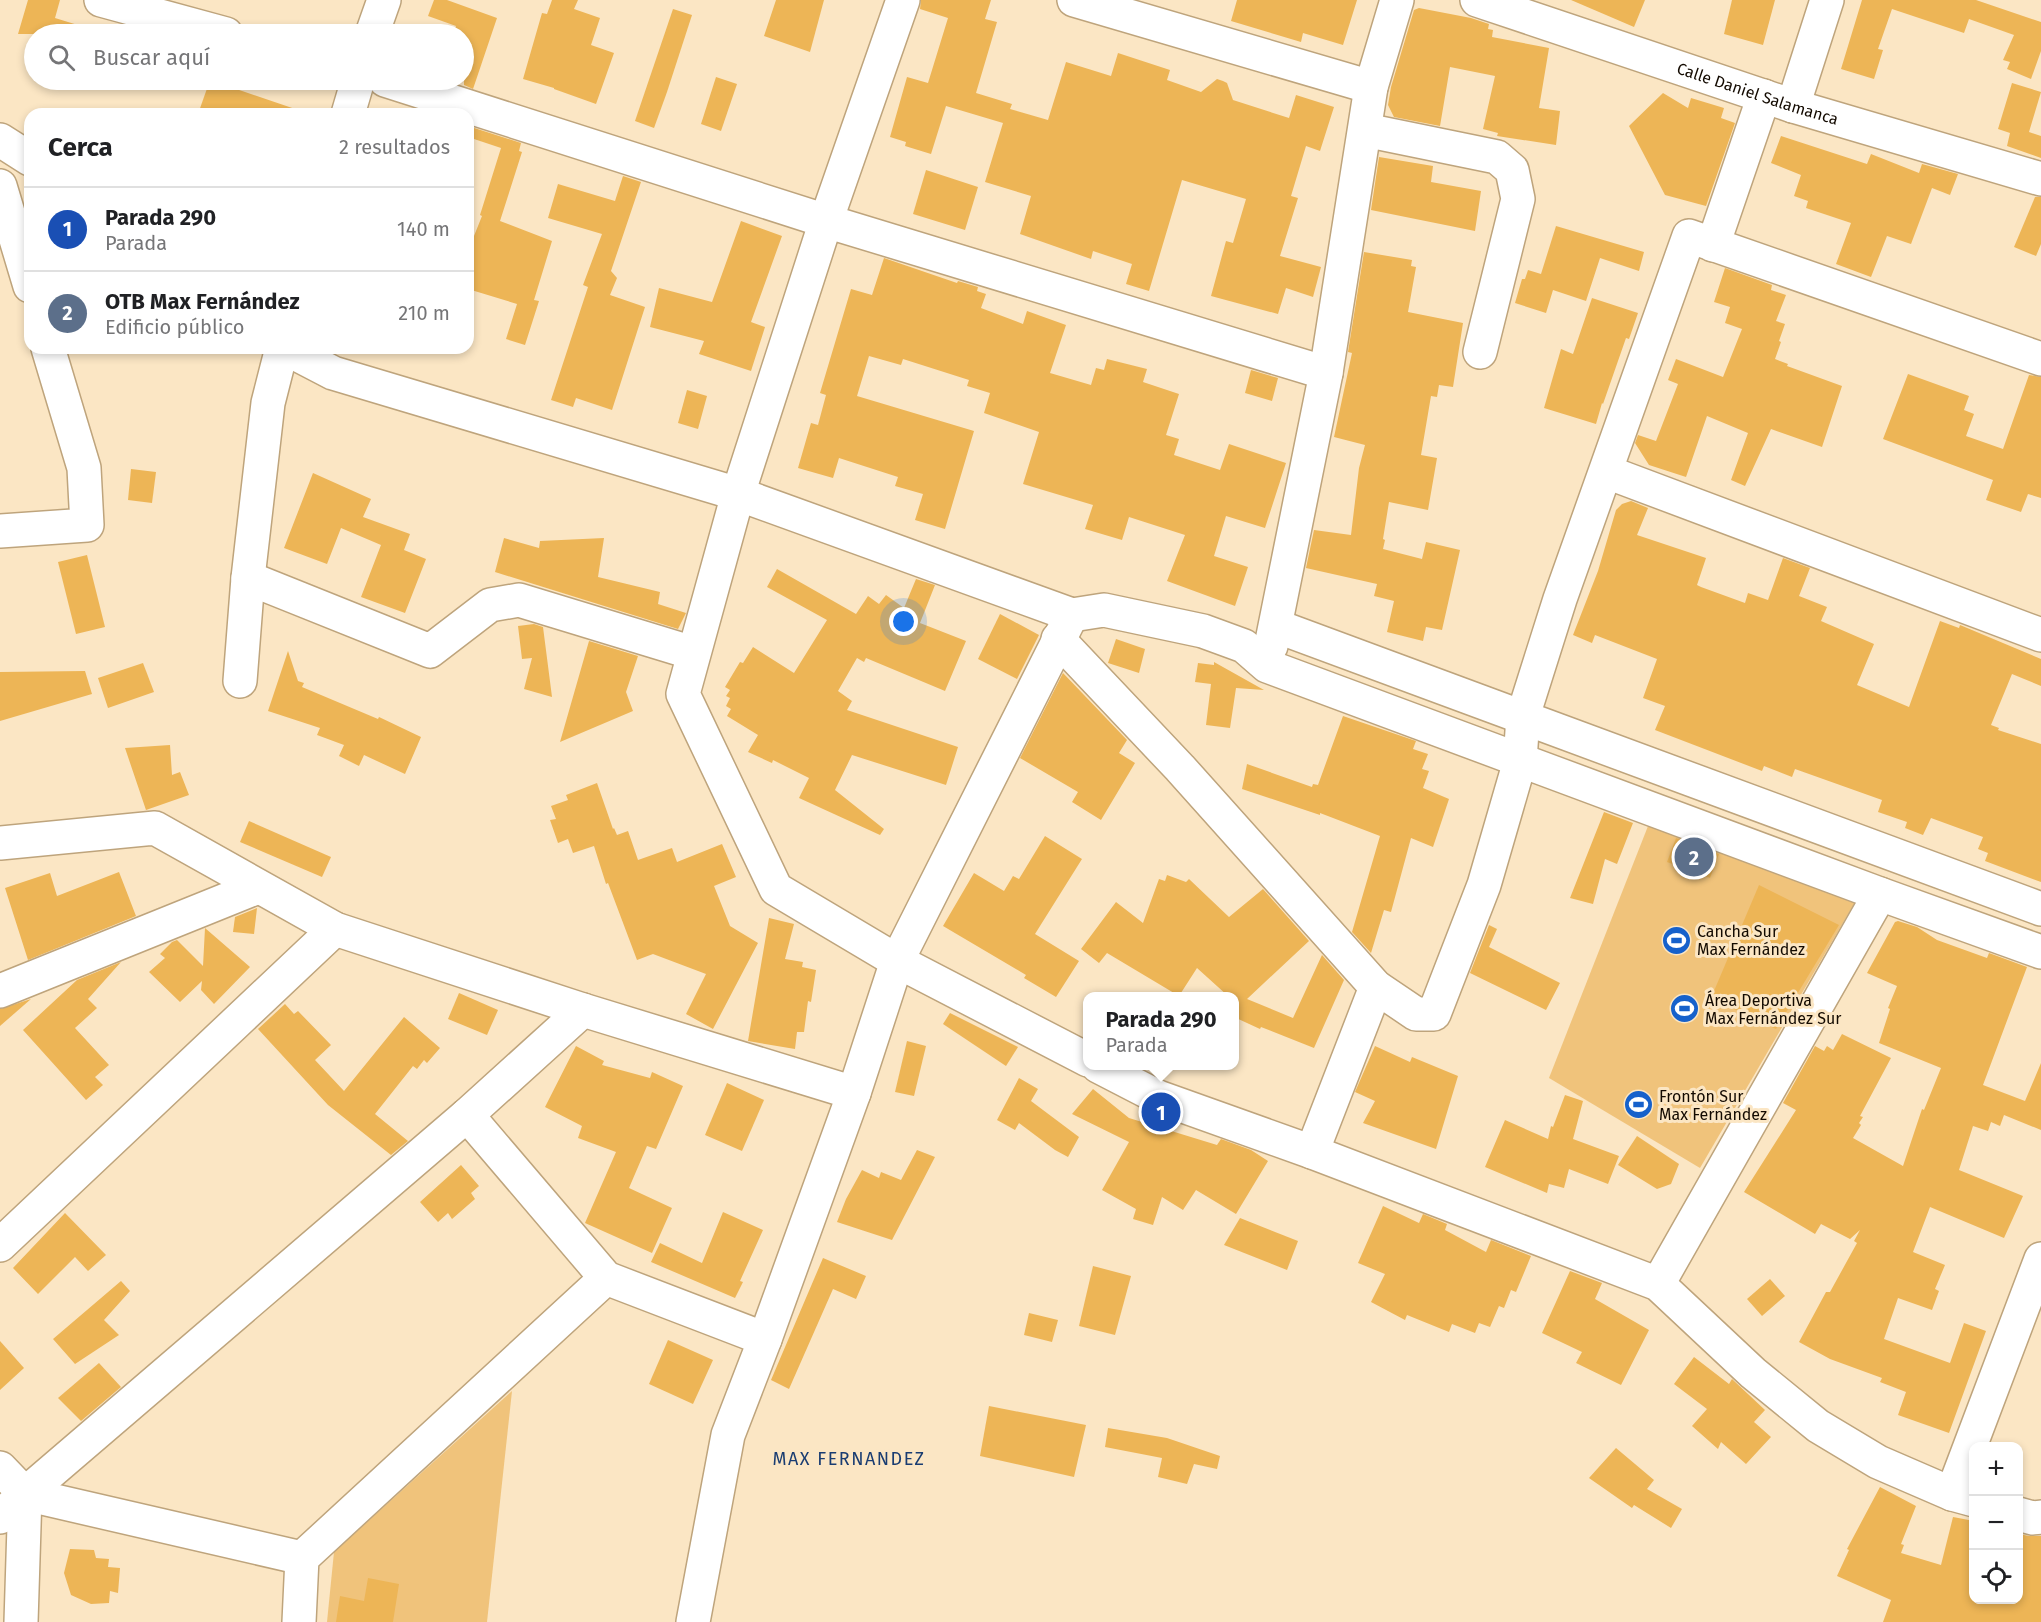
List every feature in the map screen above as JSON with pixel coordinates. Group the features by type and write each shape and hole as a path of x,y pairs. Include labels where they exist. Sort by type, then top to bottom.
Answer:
{"street":[{"path":"101,0 189,24"},
{"path":"376,24 384,0"},
{"path":"903,0 826,221 738,494 683,694 776,890 897,961 1083,1057"},
{"path":"1074,0 1371,87"},
{"path":"1267,666 1326,373 1371,87 1397,0"},
{"name":"Calle Daniel Salamanca","path":"1477,0 1778,101 2041,179"},
{"path":"1713,245 1778,101 1827,0"},
{"path":"350,108 355,90"},
{"path":"416,90 473,108"},
{"path":"474,108 826,221 1326,373"},
{"path":"1365,130 1497,156 1512,170 1518,199 1480,352"},
{"path":"0,140 24,155"},
{"path":"0,186 24,266"},
{"path":"295,354 333,373 738,494 1065,627 1180,768 1376,987 1416,1014 1434,1014 1484,885 1520,761 1522,716 1560,599 1689,236 2041,359"},
{"path":"0,531 87,525 84,468 50,354"},
{"path":"240,681 248,578 268,403 281,354"},
{"path":"1607,472 2041,635"},
{"path":"248,578 430,651 490,605 519,600 693,653"},
{"path":"693,1622 728,1435 854,1093 897,961 1065,627 1104,610 1203,631 1244,646 1267,666 2041,952"},
{"path":"1276,626 2041,909"},
{"path":"0,843 155,828 335,929 584,1010 854,1093"},
{"path":"0,991 258,887"},
{"path":"1658,1284 1880,894"},
{"path":"0,1245 335,929"},
{"path":"1312,1152 1376,987"},
{"path":"0,1517 467,1115 584,1010"},
{"path":"1107,1070 1158,1097 1312,1152 1658,1284 1753,1373 1818,1426 1878,1462 1963,1497 2041,1259"},
{"path":"467,1115 606,1278 765,1339"},
{"path":"299,1622 302,1558 606,1278"},
{"path":"0,1468 25,1494 302,1558"},
{"path":"21,1622 25,1494"},
{"path":"2023,1515 2033,1518 2041,1517"}],"shaded area":[{"name":"Área Deportiva Max Fernández Sur","path":"1650,821 1858,897 1700,1168 1549,1078"},
{"path":"512,1391 487,1622 327,1622 334,1552"}],"building":[{"path":"28,0 60,0 55,18 74,24 24,24 24,34 18,34"},
{"path":"434,0 447,0 497,18 474,86 474,24 450,24 428,16"},
{"path":"552,0 578,0 574,9 600,18 591,45 614,53 596,104 523,79 542,13 547,14"},
{"path":"776,0 824,0 810,52 764,36"},
{"path":"921,0 991,0 985,19 997,22 976,93 1012,104 1010,109 1048,120 1066,62 1111,76 1118,53 1170,70 1167,80 1201,92 1217,79 1223,81 1227,83 1233,100 1289,118 1296,95 1334,107 1320,151 1306,146 1291,196 1298,198 1280,256 1321,267 1313,297 1286,288 1278,314 1211,296 1226,241 1233,243 1246,199 1182,180 1149,291 1126,284 1132,264 1093,251 1091,259 1020,234 1031,196 985,182 1003,123 946,106 931,154 905,146 906,142 890,137 907,77 928,83 948,18 920,9"},
{"path":"1237,0 1357,0 1343,45 1303,33 1301,42 1231,21"},
{"path":"1571,0 1645,0 1634,27"},
{"path":"1732,0 1775,0 1763,45 1724,34"},
{"path":"1862,0 1976,0 2041,22 2041,51 2031,79 2007,69 2010,62 2003,60 2014,35 1969,19 1964,33 1892,9 1878,49 1883,50 1874,79 1841,69"},
{"path":"1419,8 1471,18 1489,24 1488,29 1493,30 1492,37 1549,48 1539,108 1560,111 1556,145 1497,136 1498,133 1483,129 1495,76 1450,67 1440,126 1394,117 1388,105 1391,87 1414,10"},
{"path":"673,9 692,15 654,128 635,121"},
{"path":"716,77 737,84 721,131 701,124"},
{"path":"2012,83 2041,92 2029,132 2041,136 2041,158 2007,146 2010,133 1998,129"},
{"path":"206,90 239,90 292,108 200,108"},
{"path":"1663,93 1688,108 1691,98 1724,108 1721,118 1735,123 1706,206 1665,195 1629,126"},
{"path":"474,128 521,143 519,151 522,152 500,221 552,241 534,300 539,301 525,345 506,339 517,304 474,291 474,236 501,148 474,139"},
{"path":"1781,136 1867,164 1871,154 1919,173 1922,164 1958,174 1950,195 1932,188 1911,244 1887,236 1871,277 1836,264 1851,223 1806,208 1808,201 1794,196 1801,175 1771,163"},
{"path":"1379,157 1433,166 1431,182 1481,191 1475,231 1371,210"},
{"path":"926,170 978,187 965,230 913,214"},
{"path":"623,176 641,182 611,271 617,278 610,295 645,307 612,410 576,398 573,407 551,400 588,287 583,285 602,234 548,218 558,184 615,201"},
{"path":"2035,197 2041,197 2041,244 2036,256 2014,247"},
{"path":"741,221 782,236 751,322 765,327 751,371 699,354 704,341 650,327 659,288 712,302"},
{"path":"1556,226 1644,252 1639,271 1600,258 1586,301 1553,290 1546,313 1515,303 1522,279 1525,279 1528,270 1541,274"},
{"path":"1364,252 1412,260 1411,266 1416,267 1408,312 1463,323 1453,387 1439,385 1437,397 1431,396 1421,455 1437,458 1428,510 1389,502 1383,539 1385,540 1383,549 1422,559 1426,542 1460,550 1442,630 1426,627 1423,641 1387,632 1394,601 1374,596 1377,584 1306,568 1314,530 1351,535 1359,468 1365,445 1334,437 1352,353 1348,352"},
{"path":"884,258 957,283 958,281 978,287 977,291 986,294 981,308 1023,324 1027,311 1066,325 1050,373 1091,385 1096,368 1104,370 1107,359 1147,369 1143,382 1179,394 1166,435 1179,439 1174,455 1220,470 1229,444 1286,463 1265,528 1226,516 1214,556 1248,567 1235,606 1167,581 1185,535 1129,517 1122,540 1085,529 1093,505 1023,484 1039,432 984,413 990,393 967,386 969,380 903,359 901,365 869,356 857,396 974,431 945,529 915,520 923,494 895,486 898,477 839,458 833,478 798,468 811,423 818,425 826,395 820,393 851,289 872,295"},
{"path":"1725,268 1772,285 1771,290 1786,295 1776,321 1785,324 1775,359 1788,364 1787,366 1842,386 1822,447 1771,429 1745,486 1731,480 1748,433 1707,416 1686,477 1649,465 1635,443 1638,435 1656,441 1678,384 1668,380 1676,359 1723,377 1742,329 1725,323 1730,307 1714,302"},
{"path":"1592,298 1638,313 1629,339 1626,338 1596,424 1544,408 1561,349 1573,354"},
{"path":"1251,370 1278,378 1272,401 1245,393"},
{"path":"1908,374 1969,396 1964,410 1974,414 1966,436 2003,449 2029,375 2041,377 2041,498 2028,494 2021,512 1986,500 1993,480 1883,439"},
{"path":"687,390 707,396 698,429 678,423"},
{"path":"131,469 156,472 152,503 128,500"},
{"path":"313,473 371,499 363,517 410,534 404,550 426,559 405,613 361,597 381,545 341,528 327,564 284,548"},
{"path":"1631,501 1648,508 1637,535 1706,558 1697,585 1701,587 1745,603 1748,593 1768,600 1783,558 1810,568 1799,596 1827,607 1821,621 1874,644 1857,685 1909,707 1940,621 1959,628 1960,625 2041,659 2041,686 2012,674 1991,725 1999,728 1998,730 2041,744 2041,882 1985,861 1988,853 1978,849 1983,837 1931,818 1923,835 1905,828 1907,822 1878,812 1882,800 1795,769 1792,777 1764,766 1762,771 1655,730 1665,706 1643,698 1657,659 1595,635 1592,643 1573,635 1598,571 1616,510 1622,504"},
{"path":"504,538 539,548 540,541 604,538 598,577 660,592 658,604 686,613 678,629 495,572"},
{"path":"87,555 105,627 76,634 58,562"},
{"path":"777,569 856,614 868,596 879,604 886,595 904,608 916,579 935,585 920,623 966,641 945,691 866,658 864,662 857,658 838,691 852,701 847,710 958,747 946,785 852,755 835,790 884,829 880,835 799,798 809,778 773,760 772,763 748,752 758,735 727,716 731,709 726,706 730,698 726,696 730,690 725,687 740,662 743,663 753,647 794,673 827,620 767,587"},
{"path":"1000,614 1039,635 1017,679 978,659"},
{"path":"534,624 543,627 552,697 524,689 532,658 522,659 518,626"},
{"path":"1116,639 1145,649 1139,673 1108,663"},
{"path":"589,641 638,656 626,692 633,711 560,742"},
{"path":"288,651 298,681 304,683 302,687 378,719 379,717 421,737 405,774 364,755 359,766 339,756 344,745 317,735 320,728 268,711"},
{"path":"1214,662 1264,690 1236,688 1230,728 1206,725 1211,684 1195,682 1198,663 1214,665"},
{"path":"143,663 154,692 108,708 98,678"},
{"path":"85,671 92,694 0,721 0,672"},
{"path":"1063,673 1127,740 1119,753 1135,763 1101,820 1072,802 1078,792 1020,758"},
{"path":"1343,716 1416,741 1413,749 1428,754 1422,769 1429,771 1423,788 1449,799 1433,847 1411,838 1391,912 1384,910 1371,953 1352,932 1380,836 1320,813 1320,815 1242,789 1247,764 1312,787 1313,784 1318,785"},
{"path":"170,745 172,775 180,772 189,795 146,810 125,748"},
{"path":"597,783 613,829 617,835 628,831 638,860 672,848 677,862 722,844 736,877 714,886 730,926 758,943 713,1029 686,1014 706,974 653,954 637,960 608,883 606,884 594,846 573,853 568,839 558,843 550,820 556,819 551,806 568,800 566,795"},
{"path":"1604,812 1633,823 1617,864 1605,859 1593,904 1570,898"},
{"path":"249,821 331,857 322,877 240,842"},
{"path":"1045,836 1082,859 1035,934 1079,961 1056,997 1024,978 1026,975 943,926 974,873 1004,891 1013,876 1019,879"},
{"path":"1676,838 1719,854 1710,878 1667,862"},
{"path":"119,872 136,916 28,960 5,888 50,873 57,896"},
{"path":"1167,875 1186,882 1189,879 1229,917 1263,889 1309,941 1247,999 1293,1018 1322,955 1344,980 1314,1048 1239,1019 1239,992 1224,992 1197,968 1182,992 1172,992 1107,953 1099,963 1081,949 1116,902 1143,923 1159,879 1165,881"},
{"path":"1759,885 1839,925 1776,1029 1711,998"},
{"path":"257,908 254,934 233,932 235,917"},
{"path":"769,918 794,924 785,959 803,962 802,967 816,970 811,1002 808,1001 804,1032 797,1032 795,1049 748,1041"},
{"path":"1895,922 1917,927 1937,940 1987,958 1989,953 2027,967 1983,1085 2025,1101 2041,1063 2041,1130 2004,1115 2000,1126 1991,1122 1988,1131 1973,1126 1959,1170 2023,1196 2004,1238 1930,1207 1913,1252 1945,1265 1935,1289 1939,1291 1932,1310 1898,1298 1884,1339 1950,1363 1964,1323 1986,1331 1949,1433 1898,1415 1906,1392 1880,1382 1882,1378 1830,1359 1799,1342 1826,1292 1830,1292 1857,1243 1854,1241 1860,1230 1850,1239 1821,1224 1815,1234 1744,1192 1796,1110 1783,1103 1815,1046 1824,1051 1827,1046 1833,1050 1842,1034 1891,1058 1860,1116 1863,1117 1859,1123 1861,1125 1853,1138 1903,1166 1922,1109 1924,1110 1941,1068 1879,1043 1890,1009 1888,1008 1897,986 1867,973"},
{"path":"1489,925 1497,929 1489,947 1560,983 1546,1010 1470,973"},
{"path":"205,928 250,967 214,1004 201,990 202,981 180,1002 149,972 165,958 160,954 177,940 203,966"},
{"path":"121,962 88,999 97,1008 75,1028 109,1065 95,1077 103,1085 86,1100 23,1030 77,980"},
{"path":"459,993 498,1010 487,1035 448,1019"},
{"path":"31,999 0,1026 0,1009"},
{"path":"285,1004 294,1014 298,1011 331,1045 315,1060 344,1091 404,1017 440,1048 427,1063 424,1060 417,1069 413,1066 375,1114 408,1141 391,1155 328,1105 258,1029"},
{"path":"950,1013 1018,1047 1006,1066 943,1024"},
{"path":"907,1041 926,1046 914,1096 895,1092"},
{"path":"576,1046 604,1061 602,1065 650,1078 652,1072 683,1086 656,1149 647,1146 629,1188 672,1208 652,1253 585,1223 616,1152 578,1138 582,1126 545,1107"},
{"path":"1375,1046 1410,1062 1412,1057 1458,1076 1436,1149 1363,1123 1375,1101 1355,1092"},
{"path":"1019,1078 1038,1089 1031,1101 1079,1137 1068,1157 1019,1123 1015,1130 997,1120"},
{"path":"727,1083 764,1100 742,1151 705,1135"},
{"path":"1093,1089 1129,1118 1217,1145 1221,1139 1251,1150 1268,1161 1236,1214 1196,1190 1183,1210 1162,1197 1153,1225 1133,1219 1136,1209 1102,1190 1129,1142 1072,1114"},
{"path":"1565,1095 1583,1101 1573,1139 1619,1156 1608,1184 1569,1169 1564,1188 1549,1184 1547,1193 1485,1167 1505,1120 1548,1139 1551,1126 1553,1127"},
{"path":"1637,1136 1679,1164 1671,1184 1657,1189 1618,1165"},
{"path":"917,1150 935,1157 892,1240 837,1222 846,1199 862,1170 879,1178 881,1172 901,1180"},
{"path":"461,1165 479,1186 471,1193 475,1199 452,1219 448,1213 438,1222 420,1202"},
{"path":"1383,1206 1419,1223 1423,1214 1447,1224 1445,1230 1486,1252 1491,1240 1531,1256 1516,1292 1511,1290 1504,1308 1499,1306 1490,1327 1479,1323 1475,1333 1452,1324 1449,1332 1407,1315 1405,1320 1371,1302 1385,1274 1358,1263"},
{"path":"723,1212 763,1230 740,1281 743,1282 735,1298 651,1262 660,1243 702,1263"},
{"path":"65,1213 106,1255 88,1271 75,1257 38,1294 13,1268"},
{"path":"1240,1218 1298,1241 1287,1270 1224,1245"},
{"path":"823,1258 866,1276 856,1299 833,1289 789,1389 771,1380"},
{"path":"1093,1266 1131,1276 1115,1335 1079,1326"},
{"path":"1570,1271 1602,1283 1595,1299 1649,1330 1621,1385 1576,1363 1582,1352 1542,1333"},
{"path":"1770,1279 1785,1296 1762,1316 1747,1299"},
{"path":"121,1281 130,1291 104,1320 119,1335 75,1364 53,1339"},
{"path":"1029,1313 1058,1320 1052,1342 1024,1335"},
{"path":"668,1340 713,1360 693,1404 649,1384"},
{"path":"0,1341 24,1368 0,1390"},
{"path":"1694,1357 1729,1384 1732,1379 1765,1410 1754,1422 1771,1437 1746,1464 1721,1442 1718,1449 1692,1426 1707,1409 1674,1384"},
{"path":"99,1363 121,1387 81,1421 58,1398"},
{"path":"989,1406 1086,1425 1074,1477 980,1456"},
{"path":"1108,1428 1167,1438 1220,1456 1217,1469 1194,1464 1187,1484 1158,1477 1162,1458 1105,1447"},
{"path":"1616,1448 1654,1480 1647,1489 1682,1509 1671,1528 1634,1505 1632,1508 1589,1478"},
{"path":"1880,1487 1916,1506 1901,1544 1904,1545 1901,1553 1941,1565 1953,1517 1969,1520 1969,1604 2023,1604 2023,1535 2041,1536 2041,1622 1883,1622 1891,1600 1837,1576 1849,1550 1847,1549"},
{"path":"70,1549 94,1550 96,1558 109,1559 108,1567 120,1568 118,1593 110,1591 109,1603 91,1604 71,1595 64,1573"},
{"path":"368,1578 399,1584 393,1622 336,1622 340,1596 364,1601"}],"place":[{"name":"OTB Max Fernández","path":"1694,857"},
{"name":"Cancha Sur Max Fernández","path":"1676,940"},
{"name":"Área Deportiva Max Fernández Sur","path":"1684,1009"},
{"name":"Frontón Sur Max Fernández","path":"1638,1105"},
{"name":"Parada 290","path":"1161,1112"}],"district":[{"name":"MAX FERNANDEZ","path":"849,1459"}]}
